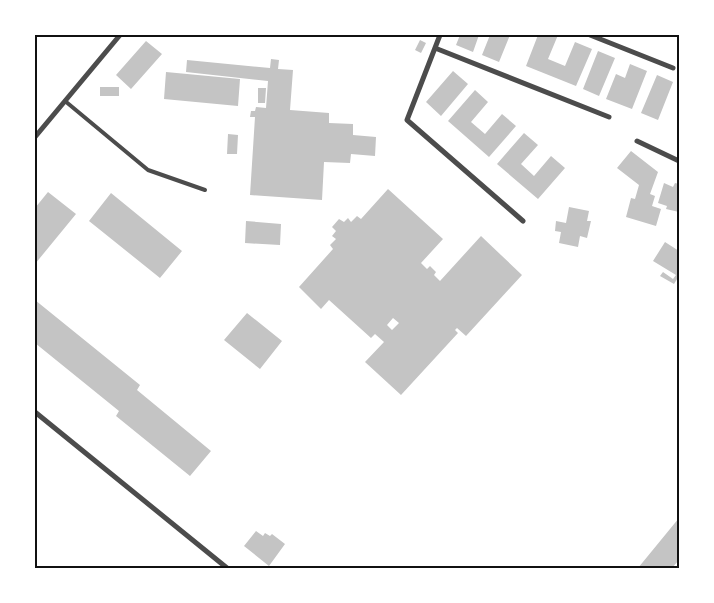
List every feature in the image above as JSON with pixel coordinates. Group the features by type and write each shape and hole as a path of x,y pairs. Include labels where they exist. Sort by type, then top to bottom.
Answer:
{"street":[{"path":"35,138 120,35"},
{"path":"440,35 407,120 523,221"},
{"path":"590,35 673,68"},
{"path":"435,48 609,117"},
{"path":"638,141 679,161"},
{"path":"35,412 227,568"}],"lane":[{"path":"65,101 148,170 206,190"}],"building":[{"path":"460,35 479,35 473,52 456,45"},
{"path":"490,35 510,35 499,62 482,55"},
{"path":"538,35 558,35 548,59 565,66 575,42 592,49 576,86 526,66"},
{"path":"420,40 426,43 421,53 415,50"},
{"path":"146,41 162,54 131,89 116,75"},
{"path":"598,51 615,58 599,96 583,89"},
{"path":"271,59 279,60 278,69 293,70 290,110 329,113 329,123 353,124 353,135 376,137 375,156 351,154 350,163 324,162 322,200 250,195 255,117 250,117 251,111 255,111 256,107 266,108 268,81 186,72 187,60 270,68"},
{"path":"630,64 647,71 632,109 606,99 616,74 625,78"},
{"path":"453,71 468,84 441,116 426,102"},
{"path":"166,72 240,79 238,106 164,99"},
{"path":"657,75 673,82 658,120 641,113"},
{"path":"100,87 119,87 119,96 100,96"},
{"path":"258,88 266,88 265,103 258,103"},
{"path":"475,90 488,102 471,122 485,134 502,114 516,126 489,157 448,121"},
{"path":"524,133 538,145 521,164 534,176 551,156 565,168 538,199 497,164"},
{"path":"228,134 238,135 237,154 227,154"},
{"path":"631,151 658,172 650,194 655,196 652,206 661,209 656,226 626,217 631,198 635,199 639,185 617,168"},
{"path":"664,183 673,187 675,183 679,184 679,212 666,209 667,206 658,203"},
{"path":"388,189 443,239 421,263 427,269 430,266 436,272 434,275 440,281 481,236 522,275 466,336 457,328 455,330 458,333 401,395 365,362 384,342 375,334 371,338 329,300 321,309 299,287 333,249 330,245 336,239 332,236 336,231 332,227 339,219 344,222 348,218 351,222 357,216 361,219","holes":["393,318 399,323 392,330 387,325"]},
{"path":"48,192 76,214 35,264 35,208"},
{"path":"111,193 182,251 160,278 89,221"},
{"path":"569,207 589,211 587,221 591,221 587,238 580,236 578,247 559,243 561,232 555,231 556,221 566,223"},
{"path":"246,221 281,224 280,245 245,243"},
{"path":"665,242 679,251 679,276 674,284 660,276 663,272 673,279 676,275 653,261"},
{"path":"35,300 140,385 137,390 211,451 190,476 116,416 119,411 35,343"},
{"path":"247,313 282,341 260,369 224,340"},
{"path":"679,518 679,560 672,568 638,568"},
{"path":"256,531 263,536 265,533 270,536 272,534 285,544 269,566 244,546"}]}
